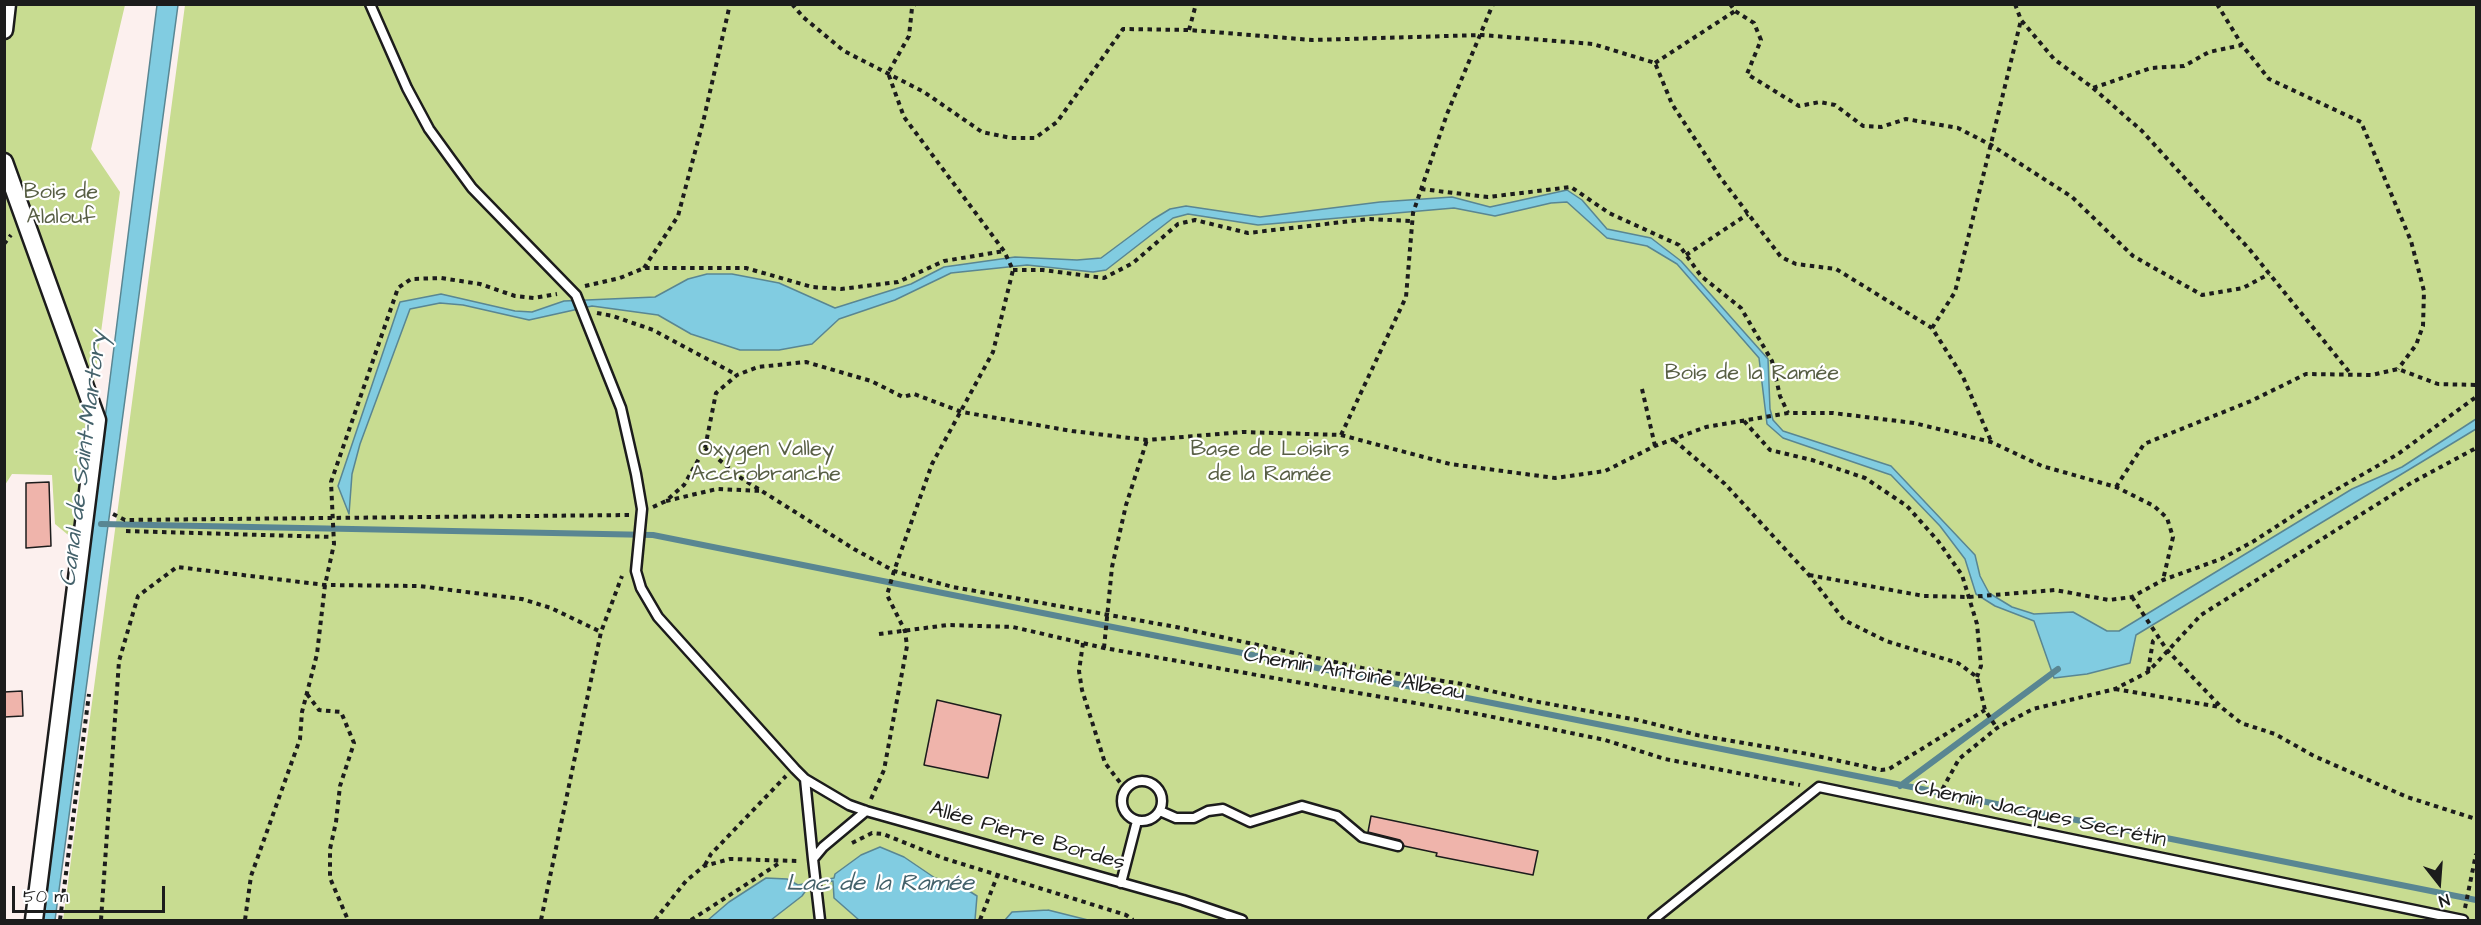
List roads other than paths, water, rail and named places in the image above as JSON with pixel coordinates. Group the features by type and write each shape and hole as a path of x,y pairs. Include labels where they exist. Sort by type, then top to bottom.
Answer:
{"street":[{"path":"4,30 7,4"},
{"path":"4,162 97,420 34,921"}],"lane":[{"name":"Allée Pierre Bordes","path":"370,4 407,88 429,129 472,188 574,292 621,408 642,509 636,571 641,588 658,617 795,769 806,780 849,805 866,811 1121,883 1242,921"},
{"path":"806,780 820,921"},
{"path":"1135,781 1147,781 1157,787 1162,799 1160,811 1150,820 1137,821 1125,814 1121,801 1125,789 1135,781"},
{"name":"Chemin Jacques Secrétin","path":"1653,921 1819,787 2463,921"},
{"path":"1160,811 1176,818 1194,818 1208,811 1222,809 1250,822 1302,806 1337,816 1362,837 1398,846"},
{"path":"813,859 866,811"},
{"path":"1121,883 1137,821"}],"water":[{"path":"157,5 178,5 55,920 42,920"},
{"path":"1567,190 1582,200 1607,229 1651,238 1681,261 1768,359 1770,409 1773,420 1783,431 1891,466 1975,555 1980,576 1989,593 2012,607 2034,614 2073,612 2107,631 2119,631 2352,489 2402,467 2476,419 2476,429 2136,635 2130,663 2087,674 2054,678 2034,621 1995,606 1976,594 1965,559 1940,526 1891,475 1783,438 1767,424 1759,358 1677,264 1647,246 1607,238 1567,202 1551,203 1495,216 1454,208 1258,225 1188,214 1173,218 1106,270 1093,272 1027,265 951,273 895,300 839,319 812,344 779,350 740,350 691,334 658,315 592,306 529,320 463,305 440,303 410,309 360,444 352,474 349,514 338,486 400,302 441,294 515,311 532,312 564,301 655,297 688,279 707,274 732,274 779,283 835,308 911,284 944,267 1015,257 1077,260 1101,258 1152,220 1170,209 1186,206 1260,217 1380,202 1452,197 1490,207"},
{"name":"Lac de la Ramée","path":"880,847 904,857 935,878 958,884 977,896 975,920 859,920 834,898 833,881 809,886 802,896 771,920 708,920 729,902 766,878 787,879 798,885 834,878 835,874 861,855"},
{"name":"Lac de la Ramée","path":"1048,910 1088,920 1005,920 1012,912"}],"waterway":[{"name":"Canal de Saint-Martory","path":"101,524 653,535 2476,900"},
{"path":"1900,786 2058,669"}],"park label":[{"name":"Bois de Alalouf","path":"61,206"},
{"name":"Bois de la Ramée","path":"1752,374"},
{"name":"Oxygen Valley Accrobranche","path":"766,462"},
{"name":"Base de Loisirs de la Ramée","path":"1270,462"}]}
